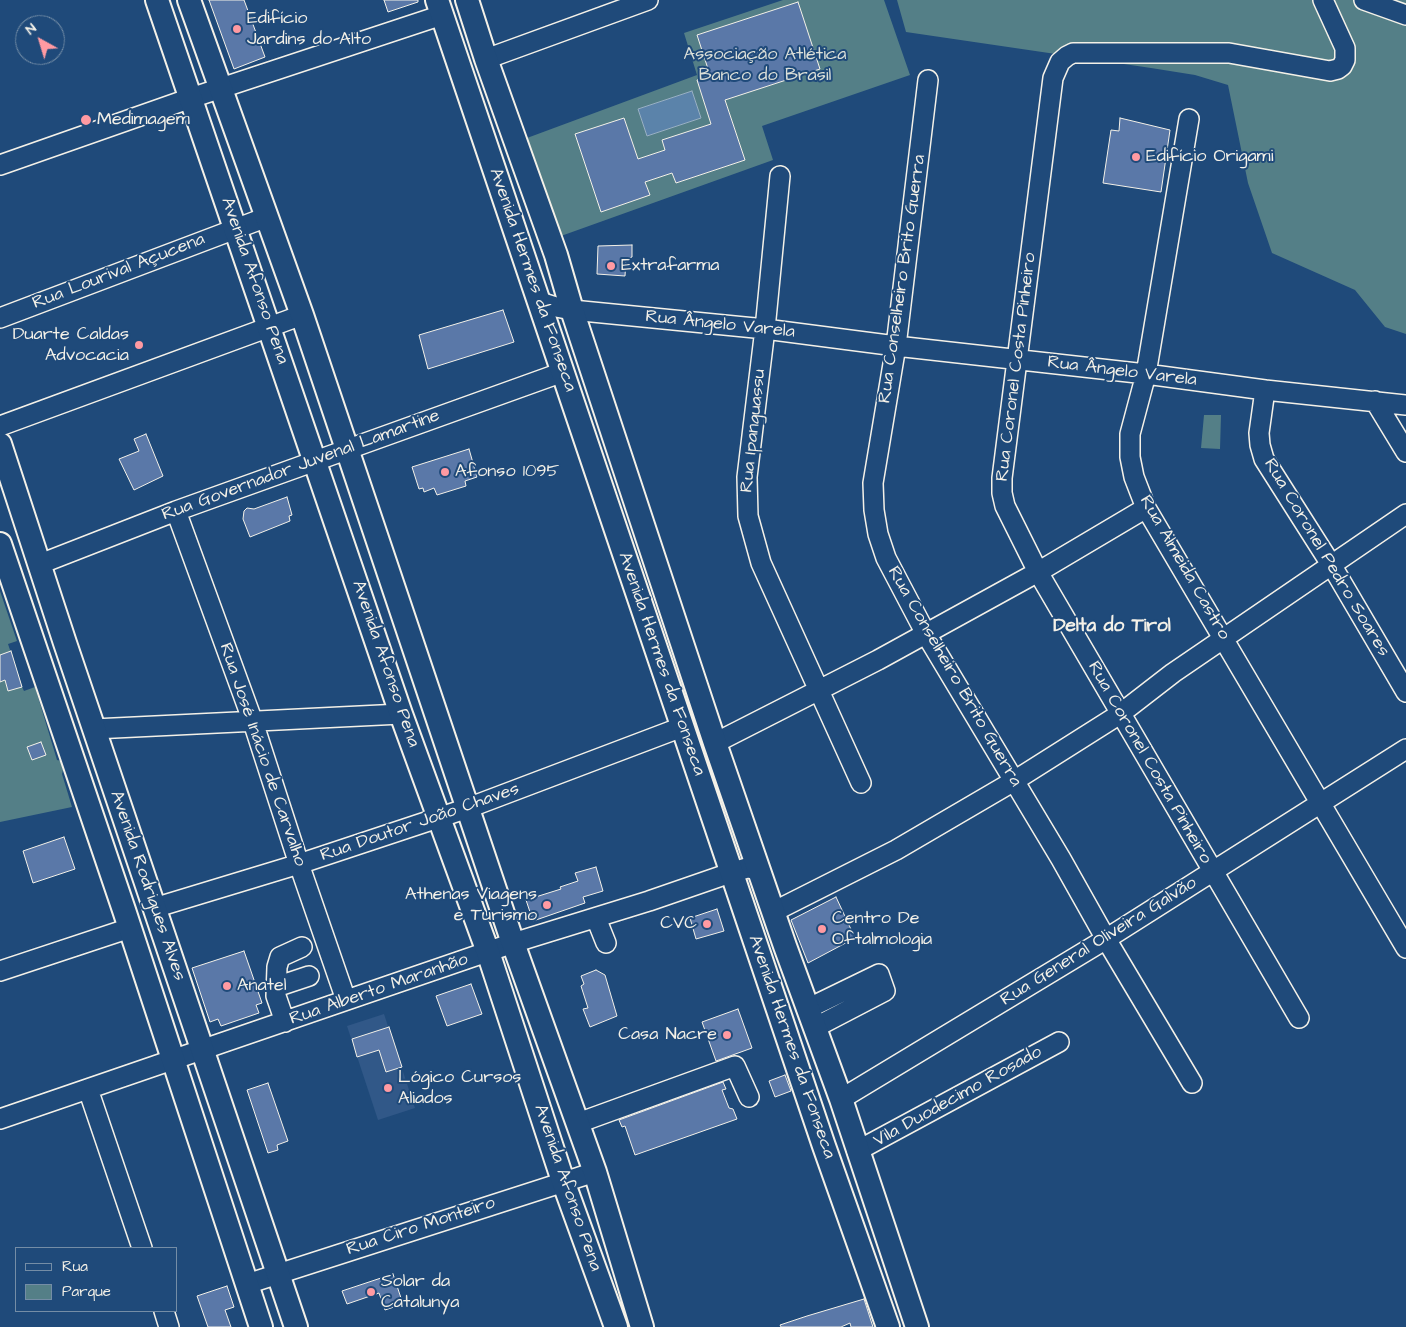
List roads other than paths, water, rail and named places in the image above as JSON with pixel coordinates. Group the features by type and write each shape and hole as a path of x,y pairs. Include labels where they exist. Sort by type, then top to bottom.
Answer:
{"main road":[{"name":"Avenida Afonso Pena","path":"157,0 316,460 401,714 488,952 563,1181 616,1327"},
{"name":"Avenida Afonso Pena","path":"189,0 302,316 513,943 595,1172 642,1327"},
{"name":"Avenida Hermes da Fonseca","path":"467,0 486,59 556,255 572,310 715,743 773,912 841,1099 916,1327"},
{"name":"Avenida Hermes da Fonseca","path":"440,7 824,1146 888,1327"},
{"name":"Avenida Rodrigues Alves","path":"0,444 48,592 296,1327"},
{"name":"Avenida Rodrigues Alves","path":"0,544 75,763 123,924 144,972 261,1327"},
{"path":"21,603 36,604 48,592"},
{"path":"75,763 82,753 95,752 104,757"},
{"path":"123,924 128,902 135,895 143,896 153,904"},
{"path":"144,972 150,976 158,975 168,970 172,959"}],"street":[{"path":"486,59 648,0"},
{"name":"Rua Coronel Costa Pinheiro","path":"1299,1018 1038,572 1005,506 1002,493 1002,478 1053,78 1060,62 1073,54 1228,53 1330,71 1342,66 1345,60 1345,48 1323,0"},
{"path":"1364,0 1406,15"},
{"path":"0,165 221,88 440,7"},
{"name":"Rua Conselheiro Brito Guerra","path":"928,80 896,346 873,483 874,510 878,534 886,558 926,634 1192,1083"},
{"name":"Rua Almeida Castro","path":"1190,119 1146,374 1130,434 1130,457 1134,477 1146,508 1405,947"},
{"name":"Rua Ipanguassu","path":"780,176 765,329 746,477 748,516 761,563 861,783"},
{"name":"Rua Lourival Açucena","path":"0,318 267,217"},
{"name":"Rua Ângelo Varela","path":"540,302 556,308 572,310 765,329 1265,390 1406,405"},
{"path":"0,426 302,316"},
{"name":"Rua Governador Juvenal Lamartine","path":"40,564 176,511 563,372"},
{"name":"Rua Coronel Pedro Soares","path":"1265,390 1258,433 1264,459 1332,566 1406,692"},
{"path":"1375,401 1406,452"},
{"path":"715,743 820,692 1038,572 1146,508"},
{"name":"Rua José Inácio de Carvalho","path":"176,511 253,722 346,1000"},
{"path":"773,912 896,850 1014,781 1120,714 1173,673 1406,514"},
{"path":"94,729 401,714"},
{"name":"Rua Doutor João Chaves","path":"153,904 299,864 468,808 682,727"},
{"name":"Rua General Oliveira Galvão","path":"841,1099 1106,940 1406,749"},
{"name":"Rua Alberto Maranhão","path":"0,1119 513,943 649,901 733,872 747,868 760,870"},
{"path":"596,918 606,943"},
{"path":"0,971 123,924"},
{"path":"285,1022 276,996 277,967 280,958 302,946"},
{"path":"276,987 309,976"},
{"name":"Vila Duodecimo Rosado","path":"858,1152 1058,1042"},
{"path":"578,1124 735,1066 749,1097"},
{"path":"88,1089 142,1247"},
{"name":"Rua Ciro Monteiro","path":"247,1284 595,1172"},
{"path":"164,1312 169,1327"}],"place":[{"name":"Edifício Jardins do Alto","path":"237,29"},
{"name":"Medimagem","path":"86,120"},
{"name":"Edifício Origami","path":"1136,157"},
{"name":"Extrafarma","path":"611,266"},
{"name":"Duarte Caldas Advocacia","path":"139,345"},
{"name":"Afonso 1095","path":"445,472"},
{"name":"Athenas Viagens e Turismo","path":"547,905"},
{"name":"CVC","path":"707,924"},
{"name":"Centro De Oftalmologia","path":"822,929"},
{"name":"Anatel","path":"227,986"},
{"name":"Casa Nacre","path":"727,1035"},
{"name":"Lógico Cursos Aliados","path":"388,1088"},
{"name":"Solar da Catalunya","path":"371,1292"}],"district":[{"name":"Delta do Tirol","path":"1112,627"}],"park label":[{"name":"Associação Atlética Banco do Brasil","path":"765,65"}]}
